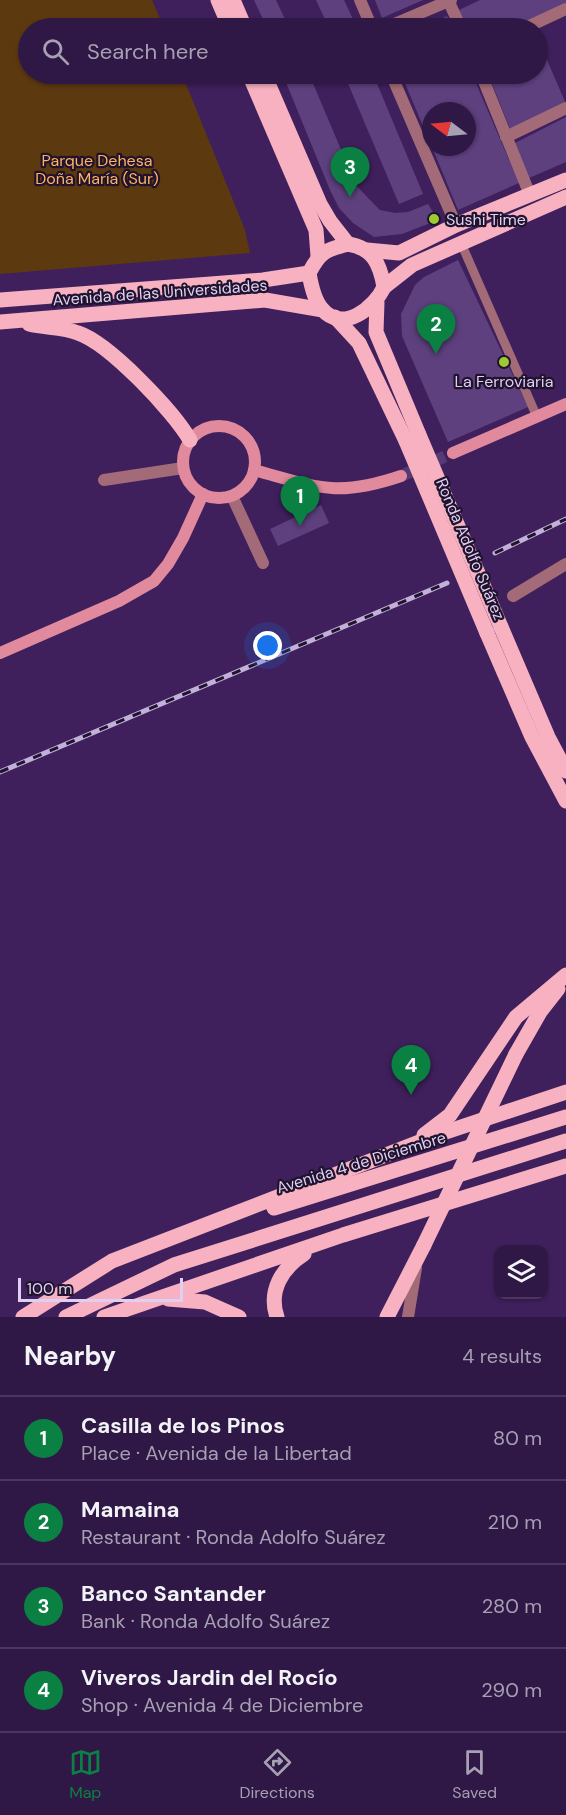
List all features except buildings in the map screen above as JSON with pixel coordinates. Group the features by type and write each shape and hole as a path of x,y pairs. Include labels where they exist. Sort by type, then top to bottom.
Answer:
{"main road":[{"path":"218,0 226,18"},
{"path":"233,0 241,18"},
{"path":"253,84 316,230 318,256"},
{"path":"273,84 320,204 348,244"},
{"path":"566,180 456,225 399,253 367,250 348,244 329,249 318,256 309,273 312,289 329,314 364,313 377,302 384,287 412,265 566,197"},
{"path":"367,250 380,269 384,287"},
{"name":"Avenida de las Universidades","path":"0,300 263,280 309,273"},
{"name":"Avenida de las Universidades","path":"7,321 265,300 329,314"},
{"name":"Ronda Adolfo Suárez","path":"377,302 376,332 412,438 494,630 532,737 566,801"},
{"name":"Ronda Adolfo Suárez","path":"329,314 359,343 412,438"},
{"path":"7,321 79,333 100,343 171,414 190,440"},
{"path":"453,453 566,404"},
{"path":"208,427 230,427 242,434 251,444 255,457 250,481 232,496 212,498 203,494 187,479 183,468 183,458 190,440 208,427"},
{"path":"254,470 328,490 364,487 401,476"},
{"path":"0,653 119,601 154,582 183,538 203,494"},
{"name":"Ronda Adolfo Suárez","path":"494,630 566,771"},
{"path":"390,1154 422,1136 450,1115 516,1017 566,975"},
{"path":"387,1317 422,1252 516,1054 540,1012 566,980"},
{"path":"540,1012 566,990"},
{"path":"23,1317 112,1261 390,1154 566,1092"},
{"name":"Avenida 4 de Diciembre","path":"167,1239 566,1117"},
{"path":"66,1317 174,1265 566,1141"},
{"path":"104,1317 343,1235 566,1166"},
{"path":"277,1317 274,1297 277,1285 290,1263 343,1235"},
{"path":"159,1299 180,1298 205,1302 239,1317"}],"street":[{"path":"360,0 368,18"},
{"path":"408,18 449,0 457,18"},
{"path":"547,18 566,9"},
{"path":"395,84 456,225"},
{"path":"485,84 530,195"},
{"path":"506,137 566,108"},
{"path":"461,243 537,417"},
{"path":"104,480 183,468"},
{"path":"232,496 263,563"},
{"path":"513,596 566,564"},
{"path":"408,1317 422,1252"}],"green space":[{"name":"Parque Dehesa Doña María (Sur)","path":"0,0 152,0 160,18 18,18 18,84 186,84 245,230 250,253 0,274"}],"tunnel":[{"path":"401,476 453,453"}],"railway":[{"path":"495,553 566,519"},
{"path":"0,772 447,583"}],"place":[{"name":"Banco Santander","path":"350,197"},
{"name":"Sushi Time","path":"434,219"},
{"name":"Mamaina","path":"436,354"},
{"name":"La Ferroviaria","path":"504,362"},
{"name":"Casilla de los Pinos","path":"300,526"},
{"name":"Viveros Jardin del Rocío","path":"411,1095"}]}
